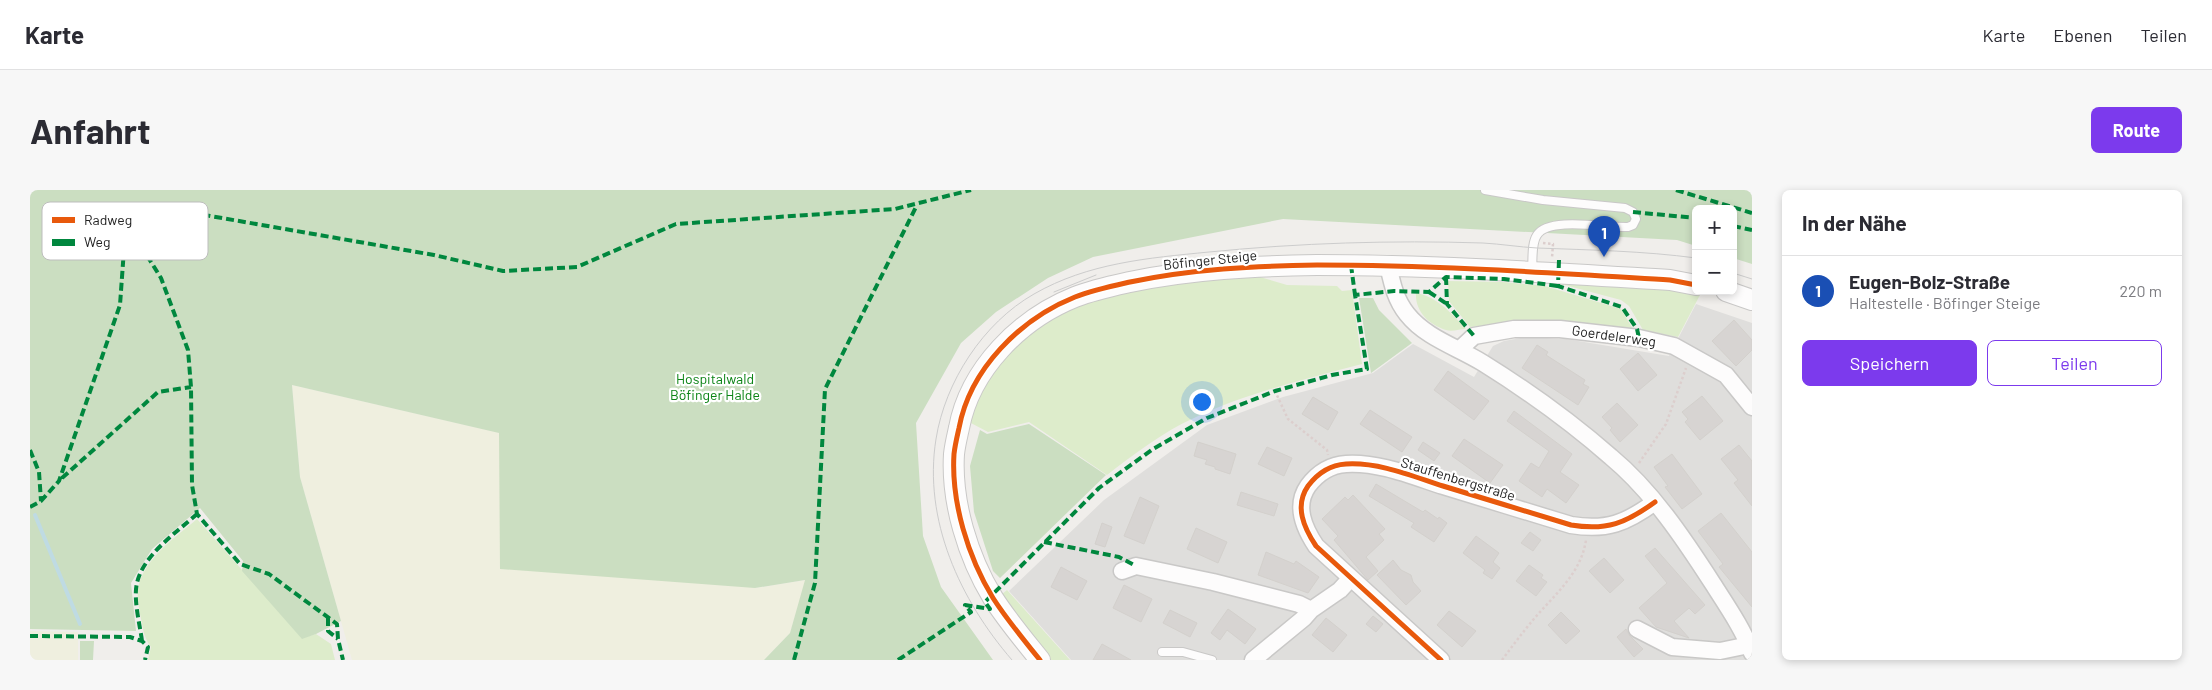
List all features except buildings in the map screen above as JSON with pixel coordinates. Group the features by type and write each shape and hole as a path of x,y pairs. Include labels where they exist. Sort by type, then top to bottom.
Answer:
{"street":[{"name":"Böfinger Steige","path":"1040,660 992,597 977,567 956,497 954,453 961,415 975,384 993,356 1016,333 1041,316 1074,298 1106,288 1166,274 1243,266 1388,265 1670,280 1692,284"},
{"path":"1388,265 1394,291 1408,315 1427,333 1482,363 1565,418 1631,476 1655,502 1700,563 1725,602 1750,649 1720,651 1672,647 1637,629"},
{"path":"1737,295 1752,300"},
{"name":"Goerdelerweg","path":"1459,350 1474,336 1514,329 1560,329 1639,338 1674,346 1726,375 1752,407"},
{"name":"Stauffenbergstraße","path":"1441,660 1316,546 1305,529 1300,506 1302,495 1315,478 1331,467 1345,464 1365,464 1571,525 1589,528 1612,526 1634,517 1655,502"},
{"path":"1122,571 1136,566 1222,584 1299,604 1311,610"},
{"path":"1253,660 1311,610 1340,590 1350,579"}],"lane":[{"path":"1485,190 1543,200 1618,207 1633,212 1636,219 1633,225 1628,228 1555,224 1543,229 1536,235 1532,272"},
{"path":"1162,652 1183,652 1212,660"}],"path":[{"path":"1552,260 1553,244"},
{"path":"1631,476 1666,424 1685,371"},
{"path":"1275,391 1288,420 1317,442"},
{"path":"1502,660 1532,621 1576,572 1587,540"}],"shaded area":[{"path":"1696,304 1752,323 1752,660 1071,660 1009,591 1104,500 1207,425 1283,397 1373,373 1413,344 1474,377 1493,346 1504,341 1526,337 1566,339 1669,356"}],"green space":[{"name":"Hospitalwald Böfinger Halde","path":"30,190 1752,190 1752,264 1737,259 1737,205 1692,205 1692,245 1677,240 1283,219 1093,257 1048,278 996,312 961,343 916,423 923,536 941,587 993,660 764,660 790,633 805,580 755,588 500,569 499,433 292,385 300,477 341,621 302,639 242,571 243,561 200,508 152,549 131,583 136,631 30,629"},
{"path":"1260,277 1287,285 1337,286 1342,291 1352,290 1362,364 1276,387 1214,409 1160,437 1107,475 1029,422 988,432 969,422 984,387 1000,363 1031,333 1060,315 1091,302 1124,292 1192,282"},
{"path":"1562,279 1664,289 1700,295 1678,337 1643,330 1629,306 1621,300 1561,284"},
{"path":"1448,281 1504,282 1545,286 1621,309 1634,331 1583,323 1522,322 1470,327 1449,301"},
{"path":"1416,293 1438,302 1466,329 1448,331 1428,320 1420,311 1416,300"},
{"path":"1359,298 1373,298 1379,310 1412,343 1371,373"},
{"path":"292,385 500,433 755,588 806,580 790,633 764,660 352,660 300,477"},
{"path":"1029,424 1106,475 1000,578 993,571 974,512 970,466 980,430 987,434"},
{"path":"197,519 302,638 316,634 331,644 335,660 148,660 151,647 145,637 140,615 139,584 148,565 155,556"},
{"path":"1007,590 1070,660 1050,660 1030,637 1001,595"},
{"path":"30,631 78,632 78,660 30,660"},
{"path":"80,641 94,641 93,660 80,660"}],"waterway":[{"path":"35,515 80,624"}],"tram line":[{"path":"1012,660 976,612 950,557 941,529 935,499 933,469 936,439 948,396 969,356 998,321 1034,294 1076,275 1141,260 1186,254 1311,244 1380,242 1483,243 1537,248 1637,252 1692,258"},
{"path":"1737,274 1752,279"},
{"path":"1054,292 1096,275"}],"marked path":[{"path":"208,216 434,255 503,271 577,267 676,224 895,209 971,190"},
{"path":"1676,190 1752,213"},
{"path":"794,660 815,583 825,389 917,205"},
{"path":"1633,212 1692,218"},
{"path":"1737,227 1752,230"},
{"path":"30,507 41,501 59,481 120,305 123,260"},
{"path":"150,260 161,278 188,350 191,387 192,485 197,514 240,564 269,574 337,624 343,660"},
{"path":"1559,260 1558,286 1622,307 1637,329 1639,338"},
{"path":"1351,265 1355,295"},
{"path":"1446,277 1447,304 1474,336"},
{"path":"898,660 971,612 965,605 990,609 985,602 1099,488 1153,449 1207,418 1275,391 1332,375 1367,369 1355,295 1394,291 1429,292 1446,277 1504,279 1558,286"},
{"path":"1429,292 1447,304"},
{"path":"62,478 158,392 191,387"},
{"path":"30,450 39,472 41,501"},
{"path":"142,641 136,597 140,573 153,554 197,514"},
{"path":"1044,542 1119,557 1136,566"},
{"path":"328,618 328,631 338,639"},
{"path":"30,636 130,637 142,641 148,647 145,660"}],"cycle path":[{"path":"1040,660 998,606 976,565 958,510 954,472 955,444 965,406 974,386 986,366 1000,349 1035,318 1075,297 1130,282 1200,271 1270,266 1361,265 1450,268 1670,280 1692,284"},
{"path":"1441,660 1316,546 1308,532 1301,509 1308,486 1320,474 1329,468 1346,464 1383,467 1571,525 1584,527 1616,524 1655,502"}],"place":[{"name":"Eugen-Bolz-Straße","path":"1604,257"}]}
